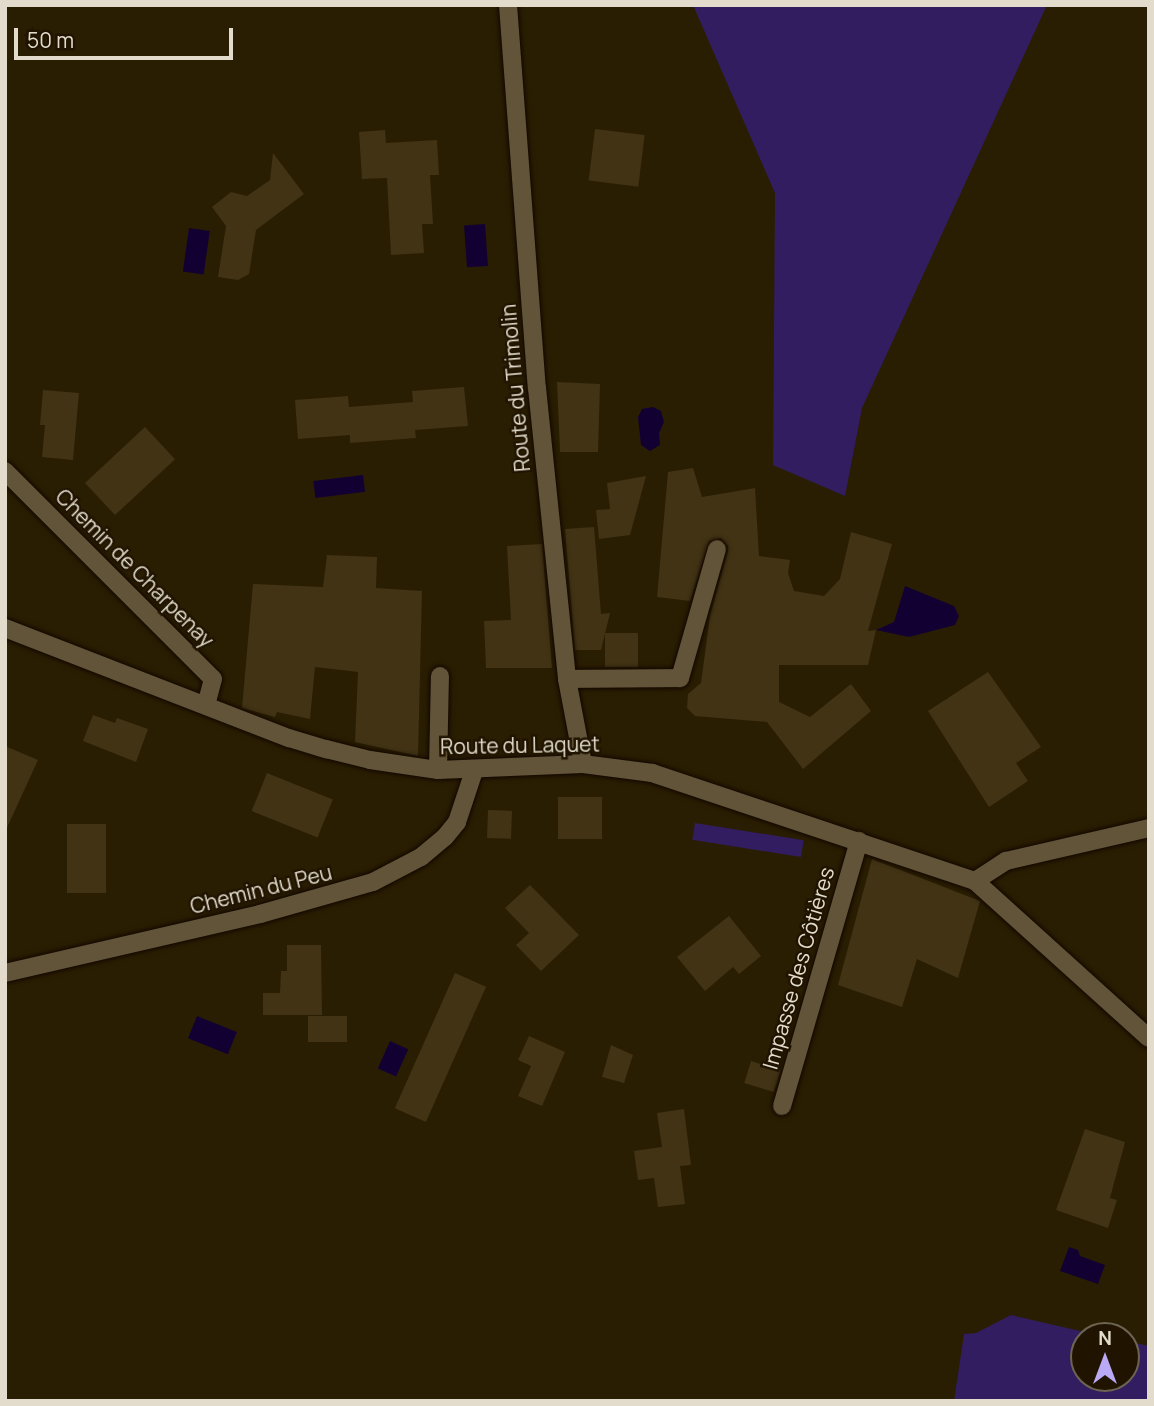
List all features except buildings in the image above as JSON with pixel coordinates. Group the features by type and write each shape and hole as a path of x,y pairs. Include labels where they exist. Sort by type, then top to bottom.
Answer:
{"street":[{"name":"Route du Trimolin","path":"508,5 537,388 566,679 583,764"},
{"name":"Chemin de Charpenay","path":"5,471 213,679 206,705"},
{"path":"566,679 680,678 717,549"},
{"name":"Route du Laquet","path":"5,628 326,749 370,760 438,770 474,771 583,764 652,773 975,881 1149,1038"},
{"path":"438,770 440,676"},
{"name":"Chemin du Peu","path":"5,973 260,914 382,878 421,857 445,837 457,822 474,771"},
{"path":"975,881 1006,861 1149,828"},
{"name":"Impasse des Côtières","path":"782,1106 859,842"}],"shaded area":[{"path":"693,5 1047,5 862,408 845,496 773,465 775,193"},
{"path":"485,224 488,266 467,267 464,225"},
{"path":"189,228 210,231 204,274 183,272"},
{"path":"653,407 661,411 664,422 659,433 660,445 650,451 641,445 638,417 642,409"},
{"path":"363,475 365,492 315,498 313,481"},
{"path":"905,586 954,606 959,616 955,625 909,637 876,630 894,622"},
{"path":"695,823 804,840 801,857 692,840"},
{"path":"197,1016 237,1032 228,1054 188,1038"},
{"path":"390,1041 408,1049 396,1077 378,1068"},
{"path":"1069,1247 1078,1250 1080,1256 1105,1265 1098,1284 1060,1271"},
{"path":"1011,1315 1070,1329 1070,1392 1140,1392 1140,1344 1149,1346 1149,1401 954,1401 964,1334 976,1333"}]}
